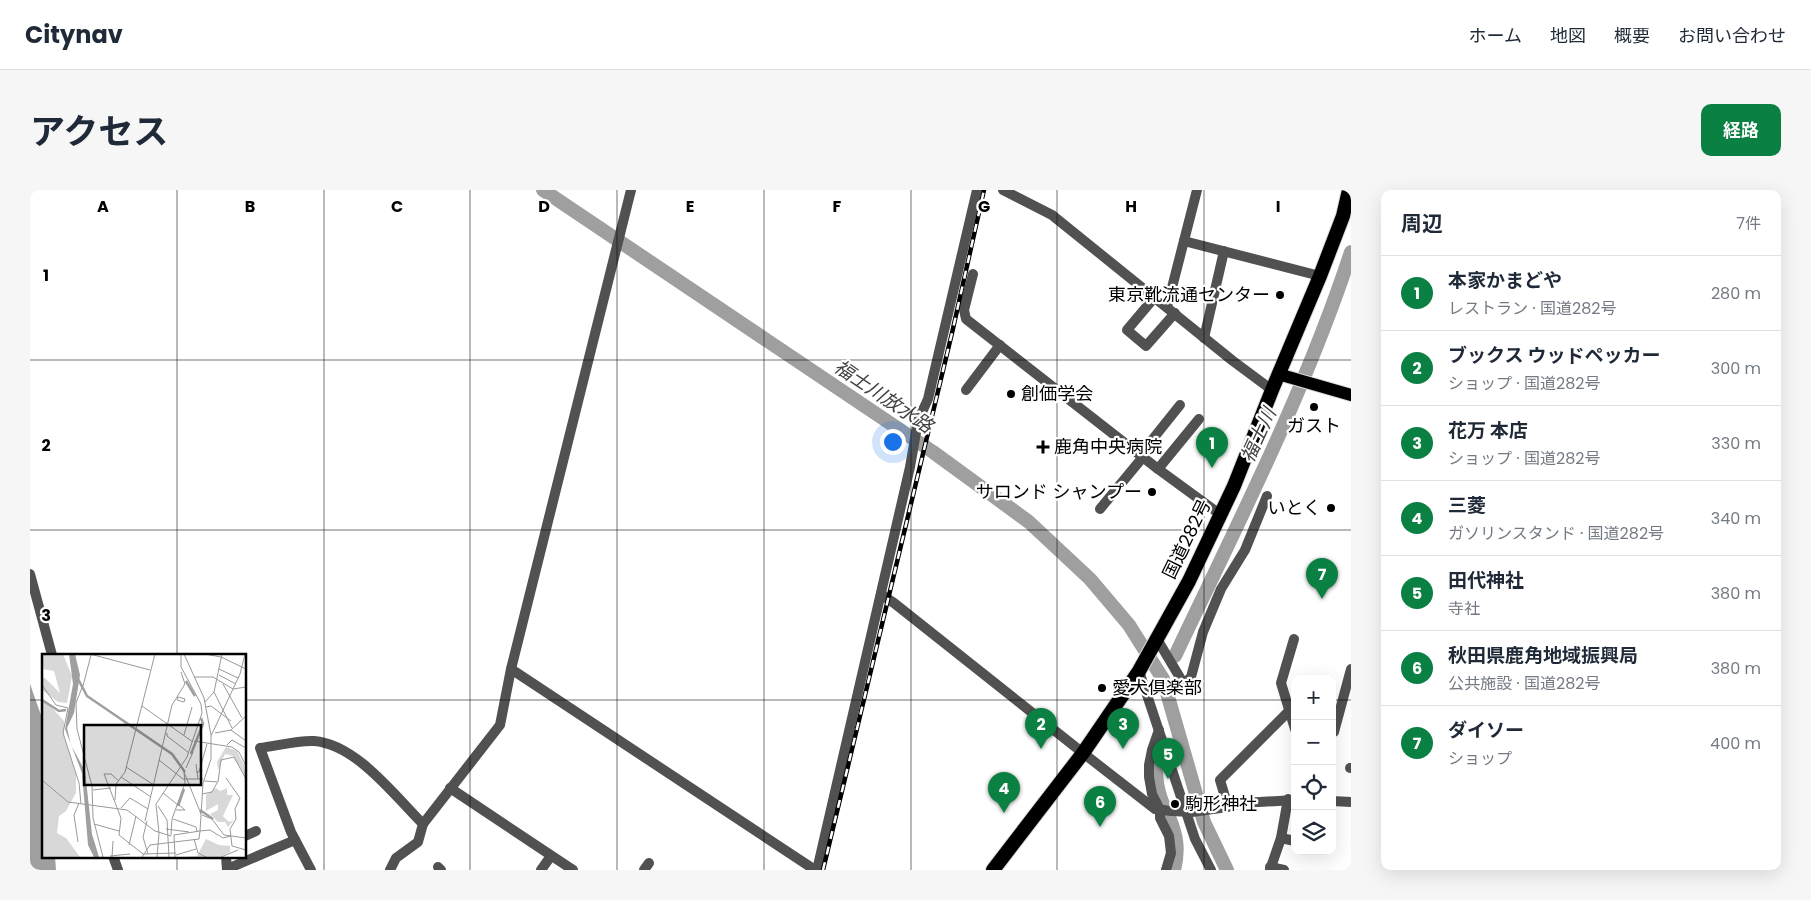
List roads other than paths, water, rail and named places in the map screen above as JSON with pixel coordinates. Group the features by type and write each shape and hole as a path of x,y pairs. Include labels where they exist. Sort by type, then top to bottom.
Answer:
{"highway":[{"name":"国道282号","path":"993,870 1083,753 1139,671 1200,560 1221,515 1272,390 1285,376 1343,216 1349,190"}],"main road":[{"path":"1285,376 1351,395"}],"street":[{"path":"390,870 396,858 418,842 423,824 500,725 511,669 631,190"},
{"path":"511,669 816,870 882,595 918,421 928,399 977,190"},
{"path":"1003,190 1052,215 1204,338 1272,390"},
{"path":"1154,298 1127,330 1146,346 1171,310 1184,241 1197,190"},
{"path":"1184,241 1320,276"},
{"path":"1204,338 1224,251"},
{"path":"973,274 964,310 966,319 1158,469 1221,515"},
{"path":"966,390 1000,346"},
{"path":"1100,509 1180,405"},
{"path":"1158,469 1199,418"},
{"path":"1156,640 1182,681 1187,681 1191,677 1203,632 1218,598 1245,550 1266,496"},
{"path":"30,574 52,654"},
{"path":"882,595 1155,809 1189,812 1224,808 1242,803 1291,800 1270,869 1284,870"},
{"path":"1292,720 1281,683 1294,639"},
{"path":"1336,725 1351,669"},
{"path":"1139,671 1189,812 1195,839 1212,870"},
{"path":"1224,808 1220,780 1289,711"},
{"path":"1159,730 1148,764 1152,794 1165,811"},
{"path":"311,870 295,840 260,748 312,741 339,748 370,770 423,824"},
{"path":"450,788 573,870"},
{"path":"1336,801 1351,802"},
{"path":"1165,811 1160,818 1169,836 1171,853 1166,870"},
{"path":"246,836 256,831"},
{"path":"1281,838 1291,840"},
{"path":"227,870 295,840"},
{"path":"541,870 551,856"},
{"path":"114,858 118,870"}],"waterway":[{"name":"福士川放水路","path":"543,190 933,452 1029,522 1090,579 1129,625 1163,679 1204,822 1227,870"},
{"name":"福士川","path":"1175,656 1292,406 1333,304 1351,252"},
{"name":"福士川","path":"1158,745 1156,766 1159,793 1172,824 1176,843 1174,870"}],"railway":[{"path":"823,870 952,333 984,190"}],"place":[{"name":"東京靴流通センター","path":"1280,295"},
{"name":"創価学会","path":"1011,394"},
{"name":"ガスト","path":"1314,407"},
{"name":"鹿角中央病院","path":"1043,447"},
{"name":"本家かまどや","path":"1212,468"},
{"name":"サロンド シャンプー","path":"1152,492"},
{"name":"いとく","path":"1331,508"},
{"name":"ダイソー","path":"1322,599"},
{"name":"愛犬倶楽部","path":"1102,688"},
{"name":"ブックス ウッドペッカー","path":"1041,749"},
{"name":"花万 本店","path":"1123,749"},
{"name":"田代神社","path":"1168,779"},
{"name":"駒形神社","path":"1175,804"},
{"name":"三菱","path":"1004,813"},
{"name":"秋田県鹿角地域振興局","path":"1100,827"}]}
